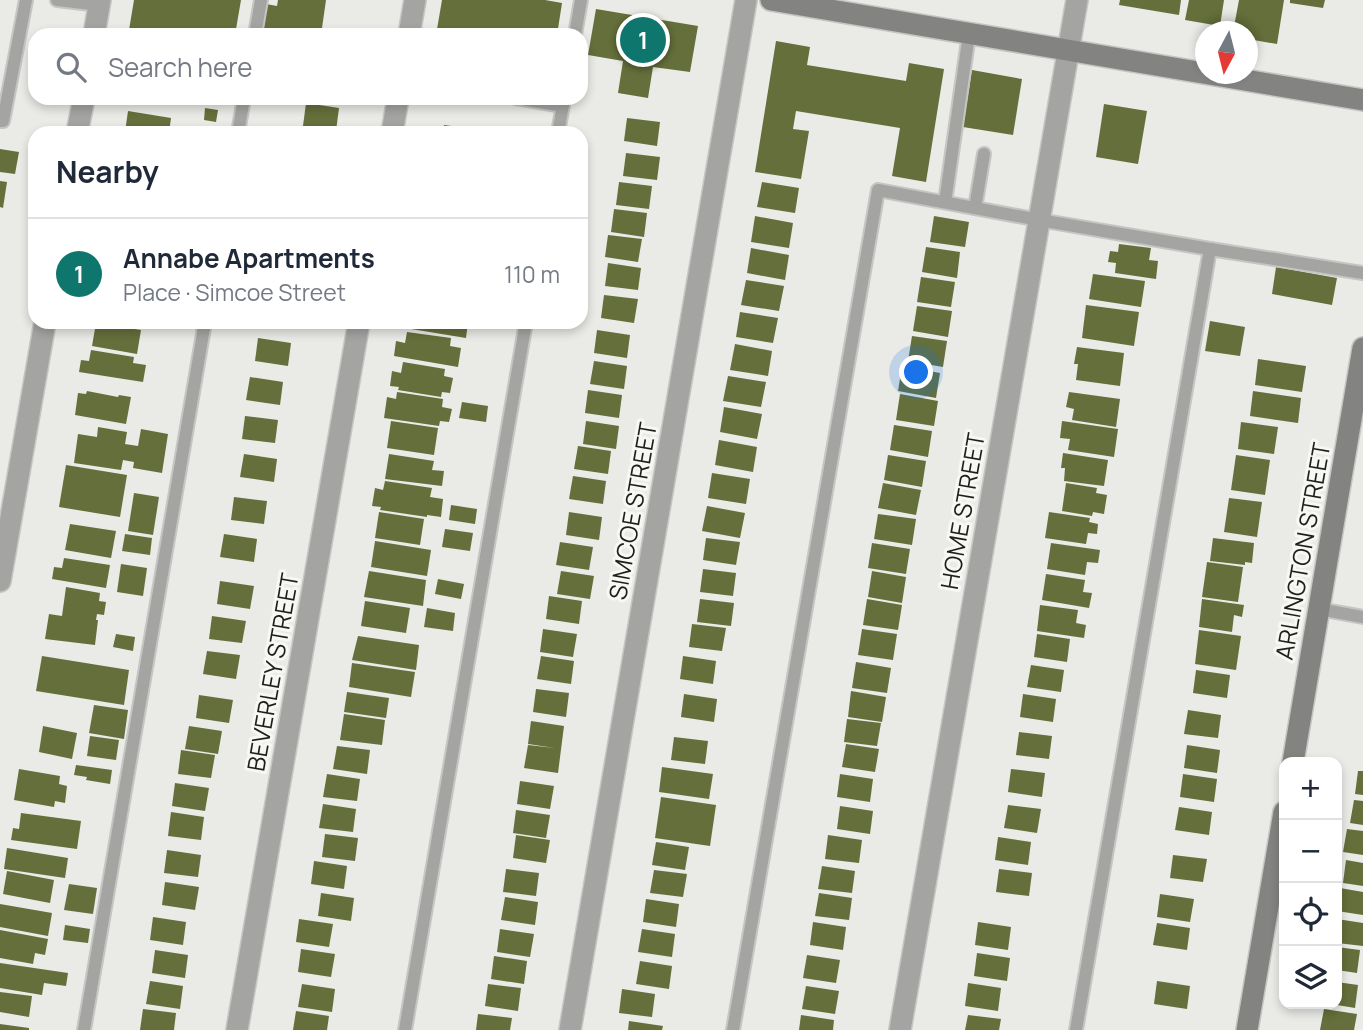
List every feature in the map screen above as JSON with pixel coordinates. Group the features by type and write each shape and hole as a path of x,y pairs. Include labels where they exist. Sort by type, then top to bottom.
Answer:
{"main road":[{"path":"771,0 1363,100"},
{"name":"ARLINGTON STREET","path":"1294,757 1363,348"},
{"path":"1247,1030 1283,820"}],"street":[{"path":"410,28 415,0"},
{"name":"SIMCOE STREET","path":"570,1030 746,0"},
{"name":"HOME STREET","path":"900,1030 1077,0"},
{"path":"95,28 100,2"},
{"path":"79,126 82,105"},
{"path":"393,126 397,105"},
{"path":"0,580 44,329"},
{"name":"BEVERLEY STREET","path":"237,1030 358,329"}],"lane":[{"path":"0,121 4,121 26,0"},
{"path":"57,0 100,2"},
{"path":"256,28 261,0"},
{"path":"576,28 581,0"},
{"path":"945,202 970,34"},
{"path":"239,126 243,105"},
{"path":"559,126 563,105"},
{"path":"975,208 984,154"},
{"path":"733,1030 878,190 1039,220 1363,273"},
{"path":"1076,1030 1210,249"},
{"path":"84,1030 204,329"},
{"path":"405,1030 525,329"},
{"path":"1319,609 1363,617"}],"building":[{"path":"134,0 241,0 236,28 129,28"},
{"path":"278,0 326,0 322,28 262,28 266,4 277,6"},
{"path":"442,0 545,0 562,3 558,28 437,28"},
{"path":"1120,0 1181,0 1179,15 1119,5"},
{"path":"1189,0 1224,0 1221,21 1185,20"},
{"path":"1239,0 1284,0 1277,44 1258,41 1258,21 1235,21"},
{"path":"1290,0 1325,0 1323,8 1290,3"},
{"path":"596,9 698,26 690,72 653,67 648,98 618,93 623,61 588,55"},
{"path":"776,41 810,47 807,65 906,81 909,63 944,69 926,182 892,176 900,128 796,111 793,129 809,131 801,179 755,172"},
{"path":"972,70 1022,79 1013,135 963,127"},
{"path":"1104,104 1147,111 1138,164 1096,157"},
{"path":"306,105 339,108 337,126 303,126"},
{"path":"205,108 218,110 216,122 204,120"},
{"path":"128,111 171,118 170,126 126,126"},
{"path":"627,118 660,122 657,146 624,141"},
{"path":"0,149 19,152 15,174 0,172"},
{"path":"626,153 660,157 657,180 623,176"},
{"path":"0,181 7,182 3,208 0,207"},
{"path":"619,182 652,186 649,209 616,205"},
{"path":"762,182 799,188 795,213 757,207"},
{"path":"614,209 647,213 644,237 611,232"},
{"path":"755,216 793,223 789,248 751,242"},
{"path":"934,216 969,222 965,247 930,242"},
{"path":"608,235 642,239 638,262 605,257"},
{"path":"1119,244 1151,248 1149,260 1158,261 1156,279 1115,273 1116,263 1108,262 1110,251 1118,252"},
{"path":"926,247 960,252 957,278 922,272"},
{"path":"751,248 789,255 785,280 747,273"},
{"path":"608,263 641,268 638,290 605,286"},
{"path":"1276,267 1337,278 1332,305 1272,294"},
{"path":"1093,274 1145,281 1141,307 1089,299"},
{"path":"921,277 955,282 951,307 917,302"},
{"path":"746,280 784,286 779,311 741,305"},
{"path":"604,295 638,299 634,323 601,318"},
{"path":"1086,305 1139,312 1134,346 1082,338"},
{"path":"917,306 952,311 948,337 913,331"},
{"path":"740,312 778,318 773,343 736,337"},
{"path":"1210,321 1245,327 1240,356 1205,351"},
{"path":"95,329 141,330 137,354 92,346"},
{"path":"411,329 467,329 466,338"},
{"path":"597,330 630,335 627,358 594,353"},
{"path":"407,332 451,338 450,346 461,348 458,367 394,356 396,341 405,343"},
{"path":"912,336 947,341 943,367 908,361"},
{"path":"258,338 291,343 288,366 255,361"},
{"path":"735,344 772,351 768,376 730,370"},
{"path":"1077,347 1124,353 1120,386 1076,380 1078,364 1074,364"},
{"path":"91,350 134,357 133,363 146,365 143,382 79,372 81,360 89,361"},
{"path":"1258,359 1306,366 1302,392 1255,385"},
{"path":"594,361 627,366 624,389 590,384"},
{"path":"403,362 445,369 444,376 453,378 450,393 442,392 441,397 398,390 399,387 390,386 392,371 401,373"},
{"path":"902,366 940,373 936,398 898,391"},
{"path":"728,376 766,382 761,407 723,401"},
{"path":"250,377 283,382 280,405 246,400"},
{"path":"588,390 622,395 619,418 585,413"},
{"path":"87,391 131,397 126,424 75,415 78,393 86,394"},
{"path":"1253,391 1301,398 1298,423 1250,416"},
{"path":"397,392 443,399 442,407 452,409 449,422 440,421 439,426 384,418 387,397 396,399"},
{"path":"1069,392 1120,399 1116,427 1072,420 1074,409 1066,407"},
{"path":"900,394 938,401 934,426 896,420"},
{"path":"462,402 488,406 486,422 459,418"},
{"path":"724,407 762,414 757,439 720,432"},
{"path":"245,416 278,420 275,443 242,439"},
{"path":"391,421 438,428 434,455 387,448"},
{"path":"586,421 619,426 616,449 583,444"},
{"path":"1062,421 1118,429 1114,457 1068,450 1070,439 1060,438"},
{"path":"1241,422 1278,427 1274,454 1238,449"},
{"path":"894,425 932,431 928,457 890,450"},
{"path":"98,427 127,432 125,444 138,446 141,429 168,434 162,473 133,468 134,462 123,460 121,470 74,463 78,434 97,437"},
{"path":"719,440 757,447 753,472 715,465"},
{"path":"578,446 611,451 608,474 574,469"},
{"path":"1063,453 1108,460 1104,486 1064,481 1065,468 1061,468"},
{"path":"244,454 277,459 274,482 240,477"},
{"path":"389,454 434,461 432,470 444,471 442,486 385,479"},
{"path":"888,455 926,461 922,487 884,480"},
{"path":"1236,455 1270,460 1265,495 1231,490"},
{"path":"66,465 127,475 120,517 59,507"},
{"path":"712,473 750,479 746,504 708,498"},
{"path":"573,476 606,481 603,504 569,499"},
{"path":"385,481 432,488 430,497 443,499 441,517 380,510 381,507 372,506 375,488 383,490"},
{"path":"883,483 921,490 916,515 878,508"},
{"path":"1066,483 1097,488 1096,493 1107,495 1104,514 1093,512 1092,516 1062,511"},
{"path":"134,493 159,497 153,535 128,531"},
{"path":"234,497 267,501 264,524 231,520"},
{"path":"1229,498 1262,502 1257,537 1224,532"},
{"path":"451,505 477,509 475,524 449,520"},
{"path":"707,506 745,513 740,538 702,531"},
{"path":"379,512 424,519 420,545 375,538"},
{"path":"569,512 602,517 599,540 566,535"},
{"path":"1049,512 1090,518 1089,522 1098,524 1097,534 1088,533 1086,544 1045,538"},
{"path":"878,514 916,519 912,545 874,539"},
{"path":"70,524 116,531 111,558 65,550"},
{"path":"445,529 473,533 470,551 442,547"},
{"path":"125,534 152,538 150,555 122,551"},
{"path":"224,534 257,539 254,562 220,557"},
{"path":"706,538 740,542 736,565 703,560"},
{"path":"1213,538 1254,543 1252,563 1245,562 1245,565 1210,561"},
{"path":"375,541 431,550 427,576 371,567"},
{"path":"560,542 593,547 589,570 556,565"},
{"path":"872,543 910,549 906,574 868,568"},
{"path":"1051,543 1100,550 1098,563 1087,562 1085,575 1047,569"},
{"path":"64,558 110,565 106,588 52,579 54,567 62,568"},
{"path":"1207,562 1243,567 1238,602 1202,597"},
{"path":"121,564 147,568 143,596 117,592"},
{"path":"703,569 736,573 733,596 700,592"},
{"path":"369,571 426,580 423,606 364,597"},
{"path":"561,571 594,576 590,599 557,594"},
{"path":"872,571 906,577 902,603 868,597"},
{"path":"1046,574 1085,580 1083,592 1092,593 1089,608 1042,600"},
{"path":"438,579 464,584 461,599 435,594"},
{"path":"220,581 254,586 250,609 217,604"},
{"path":"66,587 100,593 99,601 106,602 104,615 97,614 95,645 45,639 49,614 62,616"},
{"path":"549,596 582,601 579,624 546,619"},
{"path":"700,599 734,603 731,626 697,622"},
{"path":"867,599 902,605 898,630 863,625"},
{"path":"1202,599 1244,605 1242,617 1234,615 1232,632 1199,627"},
{"path":"365,601 410,608 406,633 361,626"},
{"path":"1040,605 1078,610 1076,623 1086,625 1084,638 1037,631"},
{"path":"427,608 455,613 453,631 424,627"},
{"path":"212,616 246,621 242,643 209,639"},
{"path":"692,624 726,628 722,651 689,647"},
{"path":"543,629 577,634 573,657 540,652"},
{"path":"862,629 897,634 893,660 858,655"},
{"path":"1199,630 1241,636 1236,670 1195,664"},
{"path":"116,634 135,637 133,651 113,647"},
{"path":"1037,634 1070,639 1067,662 1034,657"},
{"path":"358,636 419,645 416,670 352,660"},
{"path":"207,651 240,655 236,679 203,674"},
{"path":"42,656 129,670 124,705 36,691"},
{"path":"541,656 574,661 571,684 537,679"},
{"path":"683,656 716,661 713,684 680,679"},
{"path":"856,662 891,668 887,693 852,688"},
{"path":"352,663 415,672 411,697 349,687"},
{"path":"1031,665 1064,670 1061,692 1027,687"},
{"path":"1196,670 1230,675 1227,698 1193,693"},
{"path":"536,689 569,693 566,717 533,712"},
{"path":"851,691 886,697 882,722 848,717"},
{"path":"347,692 389,698 386,718 344,712"},
{"path":"684,694 717,699 714,722 681,717"},
{"path":"1023,694 1056,699 1053,722 1020,717"},
{"path":"199,695 233,700 229,723 196,718"},
{"path":"94,705 128,710 124,739 89,733"},
{"path":"1188,710 1221,715 1218,738 1184,734"},
{"path":"344,714 385,720 382,745 340,740"},
{"path":"847,719 881,723 877,746 844,742"},
{"path":"531,721 564,726 558,773 524,768 528,745 555,748 528,744"},
{"path":"43,726 77,733 72,759 39,752"},
{"path":"189,726 222,731 218,754 185,749"},
{"path":"1019,732 1052,736 1049,759 1016,755"},
{"path":"90,736 119,740 116,760 87,756"},
{"path":"674,737 708,741 705,764 671,760"},
{"path":"846,744 879,749 875,772 842,767"},
{"path":"1187,745 1220,750 1217,773 1184,768"},
{"path":"337,746 370,750 367,774 333,769"},
{"path":"181,750 215,755 211,778 178,774"},
{"path":"76,765 112,770 110,784 74,775"},
{"path":"662,767 713,774 709,799 659,792"},
{"path":"19,769 60,776 59,784 67,786 65,803 55,801 54,807 14,800"},
{"path":"1011,769 1045,773 1042,797 1008,792"},
{"path":"1358,771 1363,771 1363,795 1355,794"},
{"path":"327,774 360,779 357,801 323,797"},
{"path":"840,774 873,779 870,802 837,797"},
{"path":"1183,774 1217,779 1214,802 1180,797"},
{"path":"520,781 554,786 550,809 517,804"},
{"path":"175,783 209,788 205,811 172,806"},
{"path":"661,797 716,805 710,846 655,838"},
{"path":"1354,800 1363,801 1363,825 1350,823"},
{"path":"323,804 356,809 353,832 319,828"},
{"path":"1008,805 1041,809 1037,833 1004,828"},
{"path":"840,806 873,811 870,834 837,829"},
{"path":"1179,807 1212,812 1209,835 1175,830"},
{"path":"516,810 550,815 546,838 513,833"},
{"path":"171,812 204,817 201,840 168,836"},
{"path":"21,813 81,821 77,849 11,840 13,828 19,829"},
{"path":"1347,829 1363,831 1363,855 1343,852"},
{"path":"325,834 358,838 355,861 322,857"},
{"path":"516,835 550,840 546,863 513,858"},
{"path":"828,835 862,840 859,863 825,859"},
{"path":"998,837 1031,842 1028,865 995,860"},
{"path":"656,842 689,847 685,870 652,865"},
{"path":"7,848 68,858 65,878 4,869"},
{"path":"167,850 201,855 198,877 164,873"},
{"path":"1173,855 1207,859 1203,882 1170,878"},
{"path":"1346,860 1363,863 1363,886 1343,883"},
{"path":"314,861 347,866 344,889 311,884"},
{"path":"822,866 855,871 852,893 818,889"},
{"path":"506,869 539,873 536,896 503,892"},
{"path":"999,869 1032,873 1029,896 996,892"},
{"path":"654,870 687,874 683,897 650,893"},
{"path":"7,871 54,880 50,903 3,894"},
{"path":"165,882 199,887 195,910 162,905"},
{"path":"69,884 97,888 93,914 64,910"},
{"path":"1342,888 1363,892 1363,915 1342,912"},
{"path":"321,893 354,898 351,921 318,916"},
{"path":"819,893 852,898 849,920 815,916"},
{"path":"1160,894 1194,899 1190,922 1157,917"},
{"path":"505,897 538,902 535,925 501,920"},
{"path":"646,899 679,904 676,927 643,922"},
{"path":"0,904 52,913 48,936 0,927"},
{"path":"153,917 186,922 183,945 150,940"},
{"path":"299,919 333,924 329,947 296,942"},
{"path":"1342,920 1363,923 1363,946 1342,944"},
{"path":"813,922 846,927 843,950 810,945"},
{"path":"978,922 1011,927 1008,950 975,945"},
{"path":"1157,923 1190,928 1187,950 1153,945"},
{"path":"65,925 90,929 88,943 63,940"},
{"path":"500,929 534,934 530,957 497,952"},
{"path":"642,929 675,934 672,957 638,952"},
{"path":"0,930 48,939 45,955 35,953 33,964 0,958"},
{"path":"1342,948 1360,950 1357,973 1342,971"},
{"path":"301,949 335,954 331,977 298,972"},
{"path":"155,950 188,955 185,978 152,973"},
{"path":"977,953 1010,958 1007,981 974,976"},
{"path":"807,955 840,960 836,983 803,978"},
{"path":"494,956 527,961 524,984 491,979"},
{"path":"640,961 672,966 669,989 636,984"},
{"path":"0,963 68,973 66,986 44,983 42,995 0,988"},
{"path":"150,981 183,986 180,1009 146,1004"},
{"path":"1157,981 1190,986 1187,1009 1154,1004"},
{"path":"968,983 1001,988 998,1011 965,1006"},
{"path":"1342,983 1358,985 1355,1008 1342,1006"},
{"path":"302,984 335,989 332,1012 298,1007"},
{"path":"488,984 521,988 518,1011 485,1006"},
{"path":"806,986 839,991 835,1014 802,1009"},
{"path":"622,989 655,994 652,1017 619,1013"},
{"path":"0,992 32,996 29,1017 0,1012"},
{"path":"143,1009 176,1013 174,1030 140,1030"},
{"path":"1324,1009 1357,1014 1354,1030 1320,1030"},
{"path":"296,1011 329,1016 327,1030 293,1030"},
{"path":"478,1014 512,1018 510,1030 476,1030"},
{"path":"801,1015 834,1020 833,1030 799,1030"},
{"path":"968,1015 1001,1019 999,1030 965,1030"},
{"path":"629,1021 663,1026 662,1030 628,1030"},
{"path":"0,1024 29,1028 29,1030 0,1030"}],"place":[{"name":"Annabe Apartments","path":"643,40"}]}
